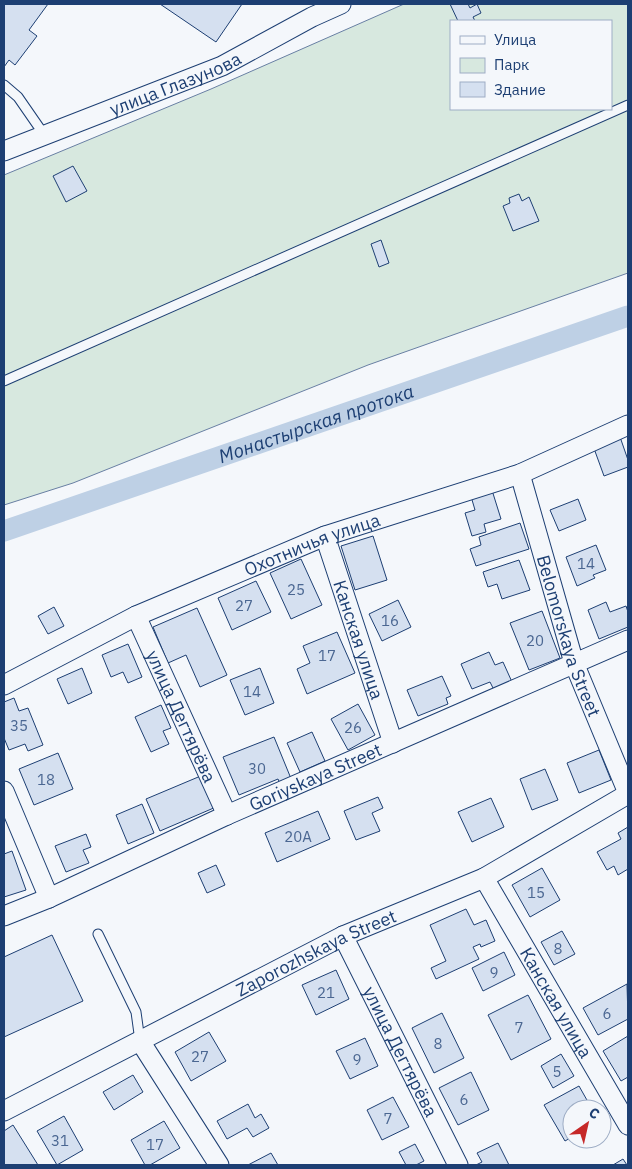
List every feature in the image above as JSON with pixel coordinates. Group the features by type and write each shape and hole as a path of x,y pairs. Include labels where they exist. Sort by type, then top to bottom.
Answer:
{"street":[{"name":"улица Глазунова","path":"4,151 222,66 312,17 341,4"},
{"name":"Охотничья улица","path":"4,685 136,616 324,536 520,474 628,424"},
{"name":"Belomorskaya Street","path":"520,474 574,663 628,794"},
{"name":"Канская улица","path":"324,536 393,743"},
{"name":"улица Дегтярёва","path":"136,616 227,815"},
{"name":"Goriyskaya Street","path":"4,916 50,898 227,815 628,640"},
{"path":"4,791 50,898"},
{"name":"Zaporozhskaya Street","path":"4,1111 343,936 484,878 628,794"},
{"name":"Канская улица","path":"484,878 628,1125"},
{"name":"улица Дегтярёва","path":"343,936 458,1165"},
{"path":"140,1041 219,1165"}],"lane":[{"path":"4,85 18,97 45,136"},
{"path":"4,381 628,105"},
{"path":"98,934 136,1012 140,1041"}],"green space":[{"path":"404,4 628,4 628,273 368,365 73,483 4,505 4,175 211,89"}],"building":[{"path":"4,4 48,4 29,30 37,36 15,65 9,60 4,67"},
{"path":"160,4 242,4 216,42"},
{"path":"450,4 468,4 470,8 477,4 481,13 473,17 474,20 458,20"},
{"path":"73,166 87,191 66,202 53,176"},
{"path":"519,194 522,201 529,197 539,221 513,231 503,206 510,203 509,198"},
{"path":"381,240 389,263 379,267 371,244"},
{"path":"619,434 628,460 628,467 604,476 592,443"},
{"path":"491,487 501,519 484,524 486,532 472,536 465,513 475,510 470,493"},
{"path":"578,499 586,520 559,531 550,510"},
{"path":"520,523 529,549 476,566 470,549 481,545 479,537"},
{"path":"373,536 387,580 355,590 341,546"},
{"path":"596,545 606,570 593,575 595,578 577,586 566,557"},
{"path":"301,559 322,605 291,619 270,573"},
{"path":"519,560 530,590 502,599 497,584 488,587 483,572"},
{"path":"256,581 271,612 232,630 218,598"},
{"path":"398,600 411,627 382,641 369,614"},
{"path":"606,602 610,612 626,606 628,627 599,639 588,610"},
{"path":"54,607 64,626 48,634 38,616"},
{"path":"197,608 227,675 200,687 186,655 168,663 153,627"},
{"path":"542,611 560,658 529,670 510,623"},
{"path":"337,632 355,673 307,694 297,669 310,663 303,646"},
{"path":"128,644 142,677 128,683 123,672 111,677 102,655"},
{"path":"489,652 495,665 503,662 512,682 494,690 490,682 472,689 461,664"},
{"path":"82,668 92,693 68,704 57,679"},
{"path":"260,668 274,703 245,715 230,680"},
{"path":"442,676 451,696 446,698 448,704 418,716 407,690"},
{"path":"14,698 19,711 28,708 43,745 28,751 25,744 9,750 4,738 4,702"},
{"path":"358,704 375,735 348,750 331,719"},
{"path":"161,705 171,728 163,731 169,744 151,752 135,717"},
{"path":"312,732 325,761 300,772 287,743"},
{"path":"274,737 292,781 281,786 278,779 239,795 223,757"},
{"path":"599,750 611,780 579,793 567,763"},
{"path":"58,753 73,789 34,805 19,769"},
{"path":"545,769 558,800 532,810 520,779"},
{"path":"203,775 216,807 160,831 146,799"},
{"path":"378,797 383,808 372,813 380,831 356,840 344,811"},
{"path":"491,798 504,827 472,842 458,812"},
{"path":"142,804 154,833 128,844 116,815"},
{"path":"318,811 330,839 277,862 265,833"},
{"path":"628,827 628,869 618,875 614,866 607,870 597,852 621,839 618,833"},
{"path":"86,834 91,847 83,850 89,863 66,872 55,846"},
{"path":"12,851 26,890 4,897 4,854"},
{"path":"216,865 225,885 207,893 198,873"},
{"path":"542,868 560,900 530,917 512,885"},
{"path":"466,909 474,925 486,920 495,941 481,947 480,944 473,947 479,959 436,979 431,968 446,961 430,925"},
{"path":"562,931 575,954 554,965 541,942"},
{"path":"52,935 83,1001 4,1037 4,957"},
{"path":"504,952 515,975 483,991 472,968"},
{"path":"336,970 349,999 316,1015 302,985"},
{"path":"627,984 628,1019 598,1035 583,1008"},
{"path":"528,995 551,1039 511,1060 488,1015"},
{"path":"442,1013 464,1058 434,1073 412,1028"},
{"path":"209,1032 226,1061 191,1081 175,1052"},
{"path":"628,1036 628,1077 621,1081 603,1051"},
{"path":"365,1038 378,1066 350,1079 336,1051"},
{"path":"561,1054 574,1076 553,1088 541,1066"},
{"path":"471,1072 489,1110 458,1125 439,1088"},
{"path":"133,1075 143,1092 114,1110 103,1092"},
{"path":"579,1086 586,1099 562,1099 562,1136 544,1105"},
{"path":"393,1097 409,1127 382,1140 367,1110"},
{"path":"248,1104 255,1118 261,1114 269,1128 253,1137 247,1128 227,1139 217,1121"},
{"path":"64,1116 83,1150 57,1165 37,1131"},
{"path":"164,1121 180,1148 150,1165 145,1165 131,1140"},
{"path":"13,1125 38,1165 4,1165 4,1131"},
{"path":"498,1143 509,1165 476,1165 482,1162 477,1153"},
{"path":"415,1144 424,1161 416,1165 406,1165 399,1152"},
{"path":"271,1153 278,1165 248,1165"},
{"path":"623,1159 627,1165 613,1165"}],"waterway":[{"name":"Монастырская протока","path":"4,531 628,316"}]}
